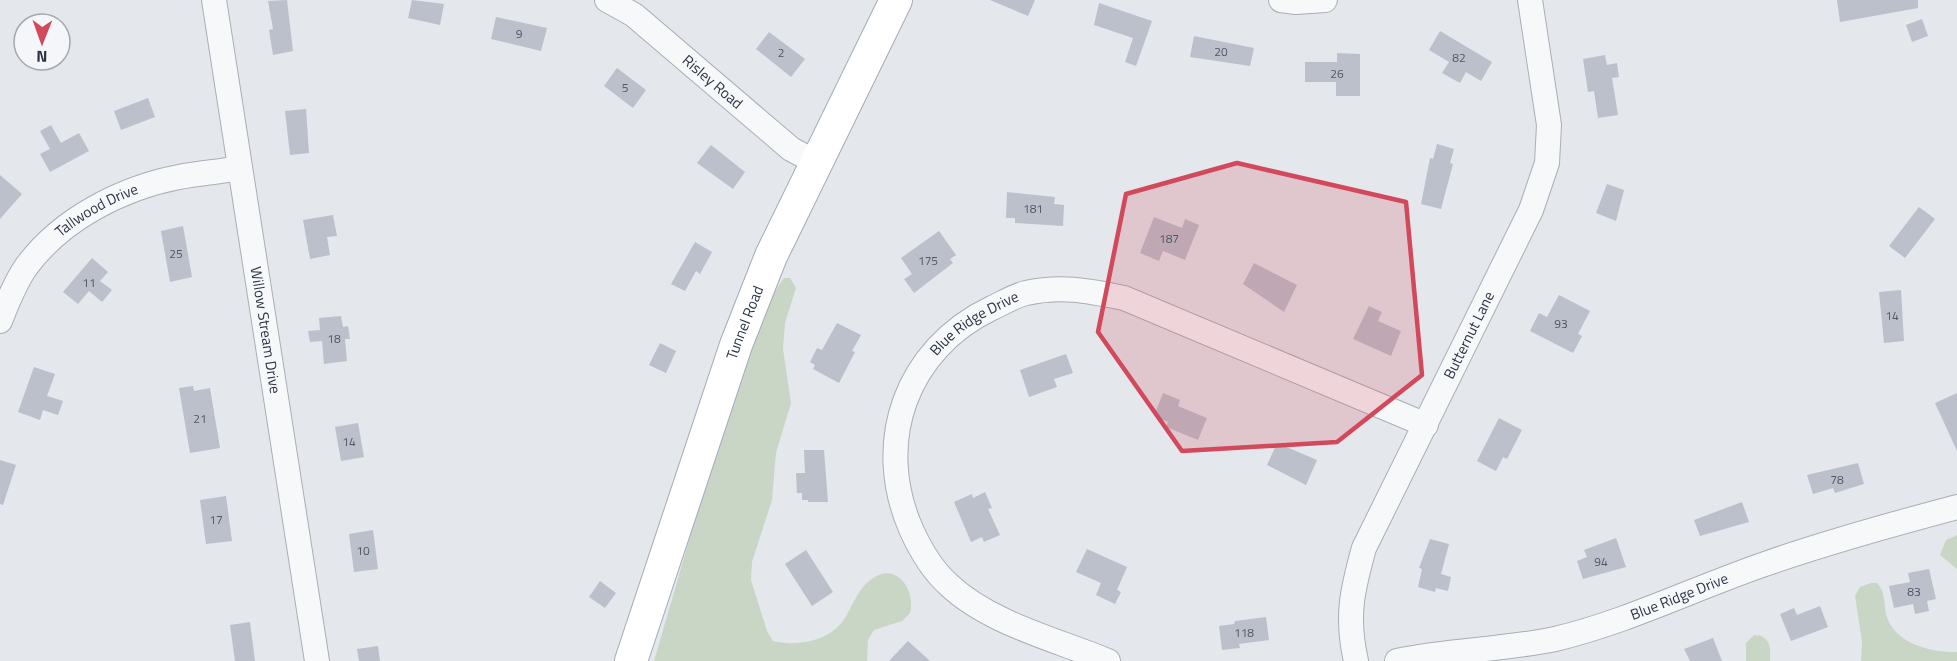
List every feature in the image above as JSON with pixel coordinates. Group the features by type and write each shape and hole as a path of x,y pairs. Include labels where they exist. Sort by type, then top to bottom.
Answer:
{"main road":[{"name":"Tunnel Road","path":"631,661 736,345 771,256 896,0"}],"street":[{"name":"Willow Stream Drive","path":"214,0 238,168 317,661"},
{"name":"Risley Road","path":"607,0 634,15 791,149 818,163"},
{"path":"1281,0 1296,2 1325,0"},
{"name":"Butternut Lane","path":"1356,661 1349,632 1352,591 1364,549 1531,210 1546,163 1549,124 1530,0"},
{"name":"Tallwood Drive","path":"0,321 27,267 60,232 98,206 137,189 178,177 238,168"},
{"name":"Blue Ridge Drive","path":"1108,661 984,611 957,592 948,585 921,551 902,508 895,463 899,413 916,374 937,346 973,317 1024,294 1072,288 1124,298 1426,425"},
{"name":"Blue Ridge Drive","path":"1397,661 1432,654 1504,648 1556,638 1636,613 1766,563 1957,507"}],"highlighted area":[{"path":"1237,163 1406,202 1422,375 1337,442 1182,451 1098,332 1126,194"}],"green space":[{"path":"784,278 790,278 796,288 785,323 783,349 791,403 776,453 772,500 752,562 751,580 767,631 773,641 783,643 803,642 823,637 839,626 865,585 883,574 898,577 908,589 910,613 902,621 874,630 868,640 867,661 654,661 704,489 762,310"},
{"path":"1957,535 1957,569 1940,555 1946,540"},
{"path":"1877,583 1882,589 1886,614 1896,632 1914,644 1925,648 1957,652 1957,661 1861,661 1862,642 1855,596 1860,587"},
{"path":"1754,635 1763,637 1768,643 1770,661 1746,661 1746,643"}],"building":[{"path":"287,0 293,51 273,55 269,30 273,29 268,1"},
{"path":"412,0 444,4 440,25 408,18"},
{"path":"990,0 1035,0 1028,16"},
{"path":"1837,0 1918,0 1918,8 1840,22"},
{"path":"1099,3 1152,21 1136,66 1125,62 1133,38 1094,25"},
{"path":"496,17 547,28 541,51 491,39"},
{"path":"1922,19 1928,36 1912,42 1906,25"},
{"path":"1440,31 1492,62 1481,81 1466,72 1460,83 1442,73 1449,62 1429,50"},
{"path":"769,32 805,59 791,77 756,49"},
{"path":"1194,36 1254,48 1250,66 1190,57"},
{"path":"1337,53 1360,54 1360,96 1336,96 1336,82 1305,82 1305,62 1337,62"},
{"path":"1605,55 1607,65 1617,63 1619,77 1612,78 1618,115 1598,118 1594,91 1588,92 1583,59"},
{"path":"617,68 646,90 633,108 604,86"},
{"path":"148,98 155,117 121,130 114,111"},
{"path":"306,109 309,153 290,155 285,111"},
{"path":"51,125 61,143 79,133 89,151 50,172 40,154 50,149 40,131"},
{"path":"1437,144 1454,149 1450,163 1453,164 1441,209 1421,204 1430,158 1433,159"},
{"path":"711,145 745,172 733,189 697,163"},
{"path":"0,175 22,194 0,219"},
{"path":"1607,184 1624,190 1616,221 1596,213"},
{"path":"1007,192 1055,197 1054,204 1064,205 1063,226 1015,223 1015,218 1006,218"},
{"path":"1919,207 1935,219 1905,258 1889,246"},
{"path":"333,215 337,236 327,237 330,255 310,259 303,220"},
{"path":"1154,217 1182,228 1185,219 1199,225 1185,260 1163,251 1159,261 1140,253"},
{"path":"183,226 192,277 170,282 161,231"},
{"path":"939,231 956,255 950,259 953,263 914,293 904,279 912,274 901,258"},
{"path":"695,242 712,252 700,274 696,271 685,291 671,284"},
{"path":"92,258 108,272 100,281 112,290 102,302 89,291 78,304 63,292"},
{"path":"1254,263 1297,285 1284,312 1243,284"},
{"path":"1901,290 1904,341 1884,343 1879,292"},
{"path":"1559,295 1590,311 1578,334 1582,336 1573,353 1530,331 1539,313 1547,317"},
{"path":"1369,306 1382,312 1378,321 1401,331 1391,356 1353,339"},
{"path":"341,316 343,327 348,326 350,339 345,339 347,361 324,364 322,341 310,342 308,331 320,330 319,318"},
{"path":"837,323 861,335 839,383 813,369 815,365 810,362 817,348 822,350"},
{"path":"660,343 676,351 666,373 649,365"},
{"path":"1066,354 1073,373 1054,379 1057,387 1029,397 1020,370"},
{"path":"34,367 55,374 47,396 63,401 58,415 43,410 40,420 18,412"},
{"path":"193,386 194,391 210,388 220,448 190,453 179,388"},
{"path":"1163,393 1180,400 1178,406 1207,418 1198,440 1166,427 1168,422 1154,416"},
{"path":"1957,393 1957,451 1935,403"},
{"path":"1499,418 1522,430 1507,459 1503,457 1496,471 1477,461"},
{"path":"358,423 364,457 341,461 335,427"},
{"path":"1277,443 1317,460 1306,485 1267,465"},
{"path":"804,450 824,450 828,502 808,502 808,500 802,500 802,493 797,493 796,473 805,473"},
{"path":"0,460 16,465 3,505 0,504"},
{"path":"1858,463 1864,484 1835,493 1833,488 1813,494 1807,475"},
{"path":"985,492 992,508 988,509 1000,535 984,542 982,537 971,542 954,502 972,494 973,498"},
{"path":"226,496 232,541 206,544 200,500"},
{"path":"1742,502 1749,522 1700,536 1694,520"},
{"path":"373,530 378,569 354,572 349,534"},
{"path":"1616,538 1626,567 1583,579 1577,561 1587,557 1584,550"},
{"path":"1430,539 1449,544 1441,574 1451,577 1448,591 1436,588 1435,592 1418,587 1422,569 1419,568"},
{"path":"1087,549 1127,567 1117,590 1121,592 1115,604 1096,595 1101,583 1076,572"},
{"path":"806,550 833,592 812,606 785,564"},
{"path":"1929,569 1936,599 1927,601 1929,611 1915,614 1913,604 1894,608 1889,586 1910,582 1908,573"},
{"path":"600,581 616,593 605,608 589,597"},
{"path":"1820,606 1828,627 1791,641 1780,614 1794,608 1797,615"},
{"path":"1266,617 1269,640 1239,644 1240,648 1222,650 1219,626 1234,624 1235,621"},
{"path":"250,622 255,661 235,661 230,625"},
{"path":"1713,638 1722,661 1690,661 1684,649"},
{"path":"908,641 930,661 889,661"},
{"path":"378,646 380,661 359,661 357,649"}]}
